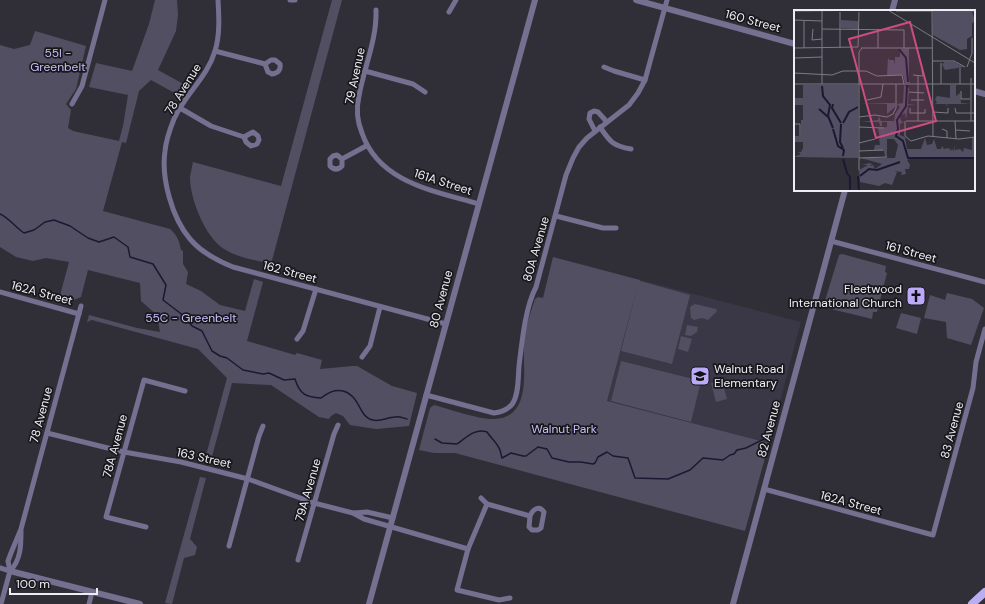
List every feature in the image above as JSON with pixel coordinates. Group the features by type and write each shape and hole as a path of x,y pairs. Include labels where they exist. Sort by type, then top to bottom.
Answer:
{"main road":[{"path":"972,604 985,592"}],"street":[{"path":"72,104 82,86 105,0"},
{"name":"78 Avenue","path":"168,188 165,175 165,151 170,130 180,108 202,79 215,51 219,30 218,0"},
{"path":"290,0 295,0"},
{"path":"449,12 456,0"},
{"name":"80 Avenue","path":"370,604 535,0"},
{"name":"160 Street","path":"636,0 794,44"},
{"name":"80A Avenue","path":"426,395 489,412 505,410 513,402 518,382 524,331 532,294 536,287 566,175 572,158 579,147 595,131 634,100 645,80 667,0"},
{"path":"892,10 895,0"},
{"name":"79 Avenue","path":"366,146 358,121 357,107 376,29 376,10"},
{"path":"215,51 265,64"},
{"path":"604,67 645,80"},
{"path":"365,71 413,84 424,92"},
{"path":"975,90 985,94"},
{"path":"180,108 211,126 244,137"},
{"path":"595,131 589,119 590,113 594,111 598,112 607,122"},
{"path":"600,127 614,145 631,149"},
{"path":"342,159 366,146"},
{"name":"161A Street","path":"366,146 385,167 403,179 424,188 479,204"},
{"name":"162 Street","path":"168,188 178,220 190,239 202,250 216,259 233,267 446,324"},
{"name":"82 Avenue","path":"734,604 845,191"},
{"path":"556,216 603,228 616,228"},
{"name":"161 Street","path":"831,241 985,282"},
{"path":"297,339 303,331 316,289"},
{"name":"162A Street","path":"0,292 79,314"},
{"name":"78 Avenue","path":"10,571 8,561 13,545 21,529 81,306"},
{"path":"362,356 370,346 380,307"},
{"name":"83 Avenue","path":"933,535 973,388 976,362 985,328"},
{"name":"78A Avenue","path":"146,527 106,517 144,380 185,391"},
{"name":"79A Avenue","path":"298,560 334,434 338,425"},
{"path":"229,546 263,426"},
{"name":"163 Street","path":"47,433 124,452 181,462 248,479 314,503 353,513 364,520 468,549"},
{"name":"162A Street","path":"764,489 933,535"},
{"path":"481,498 487,504 530,516"},
{"path":"487,504 468,549 457,590 499,600 510,598"},
{"name":"163 Street","path":"353,513 366,512 393,518"},
{"name":"78 Avenue","path":"1,604 10,571 17,563 21,542 21,529"},
{"path":"0,568 140,604"},
{"path":"89,604 92,592"}],"shaded area":[{"name":"Walnut Road Elementary","path":"640,280 801,322 769,443 607,401"}],"green space":[{"path":"155,0 177,0 178,15 176,31 158,70 187,86 180,96 151,80 139,91 126,143 122,142 103,211 170,229 176,236 181,250 183,251 183,264 188,272 186,284 201,291 220,305 245,311 254,279 263,282 247,341 295,355 297,353 322,360 320,369 357,366 392,386 417,393 409,426 376,429 350,425 343,416 336,413 329,419 319,417 271,385 232,383 211,460 205,459 227,378 198,349 92,320 87,323 89,315 137,328 160,332 157,315 141,301 140,283 88,270 81,297 71,303 59,299 69,262 46,258 33,261 16,257 0,247 0,45 14,49 30,45 35,31 86,46 76,89 66,104 71,110 68,128 73,131 119,141 128,95 89,87 96,63 132,71 149,24"},
{"path":"332,0 342,0 271,264 235,255 217,243 205,227 200,217 191,186 190,177 193,162 281,186"},
{"path":"842,254 886,266 885,272 887,273 877,312 873,312 872,319 823,307 839,255"},
{"name":"Walnut Park","path":"553,257 690,295 672,364 621,351 638,284 607,401 769,443 745,531 455,453 434,453 419,450 430,408 434,405 488,419 507,416 515,410 521,400 523,389 524,340 528,320 535,299 538,297 543,298"},
{"path":"947,293 972,299 984,308 971,345 947,338 946,322 924,318 930,295 945,300"},
{"path":"695,304 716,309 717,311 708,320 702,318 694,320 691,318 690,307"},
{"path":"901,313 921,318 917,334 896,328"},
{"path":"687,325 698,327 697,332 691,336 685,335"},
{"path":"681,336 692,339 688,352 678,349"},
{"path":"621,361 701,381 691,422 611,401"},
{"path":"722,380 727,399 716,402 711,383"},
{"path":"200,477 206,478 190,539 197,547 195,555 184,558 172,604 165,603"}],"waterway":[{"path":"0,214 24,233 34,230 45,222 54,220 70,226 88,238 99,242 114,237 128,247 130,257 153,264 166,285 163,300 184,316 192,326 202,331 212,351 220,356 227,358 243,370 263,374 269,373 284,380 295,379 301,392 311,397 321,398 334,391 343,391 353,397 365,415 373,420 396,417 407,419"},
{"path":"435,439 442,443 457,444 475,432 487,432 498,446 502,458 511,453 526,456 538,447 547,449 552,458 569,462 593,464 598,457 607,452 613,456 628,458 635,478 668,479 690,470 703,458 723,460 734,454 737,450 746,448 764,439"}],"place":[{"name":"Fleetwood International Church","path":"916,296"},
{"name":"Walnut Road Elementary","path":"700,376"}],"park label":[{"name":"55I - Greenbelt","path":"58,60"},
{"name":"55C - Greenbelt","path":"191,318"}]}
